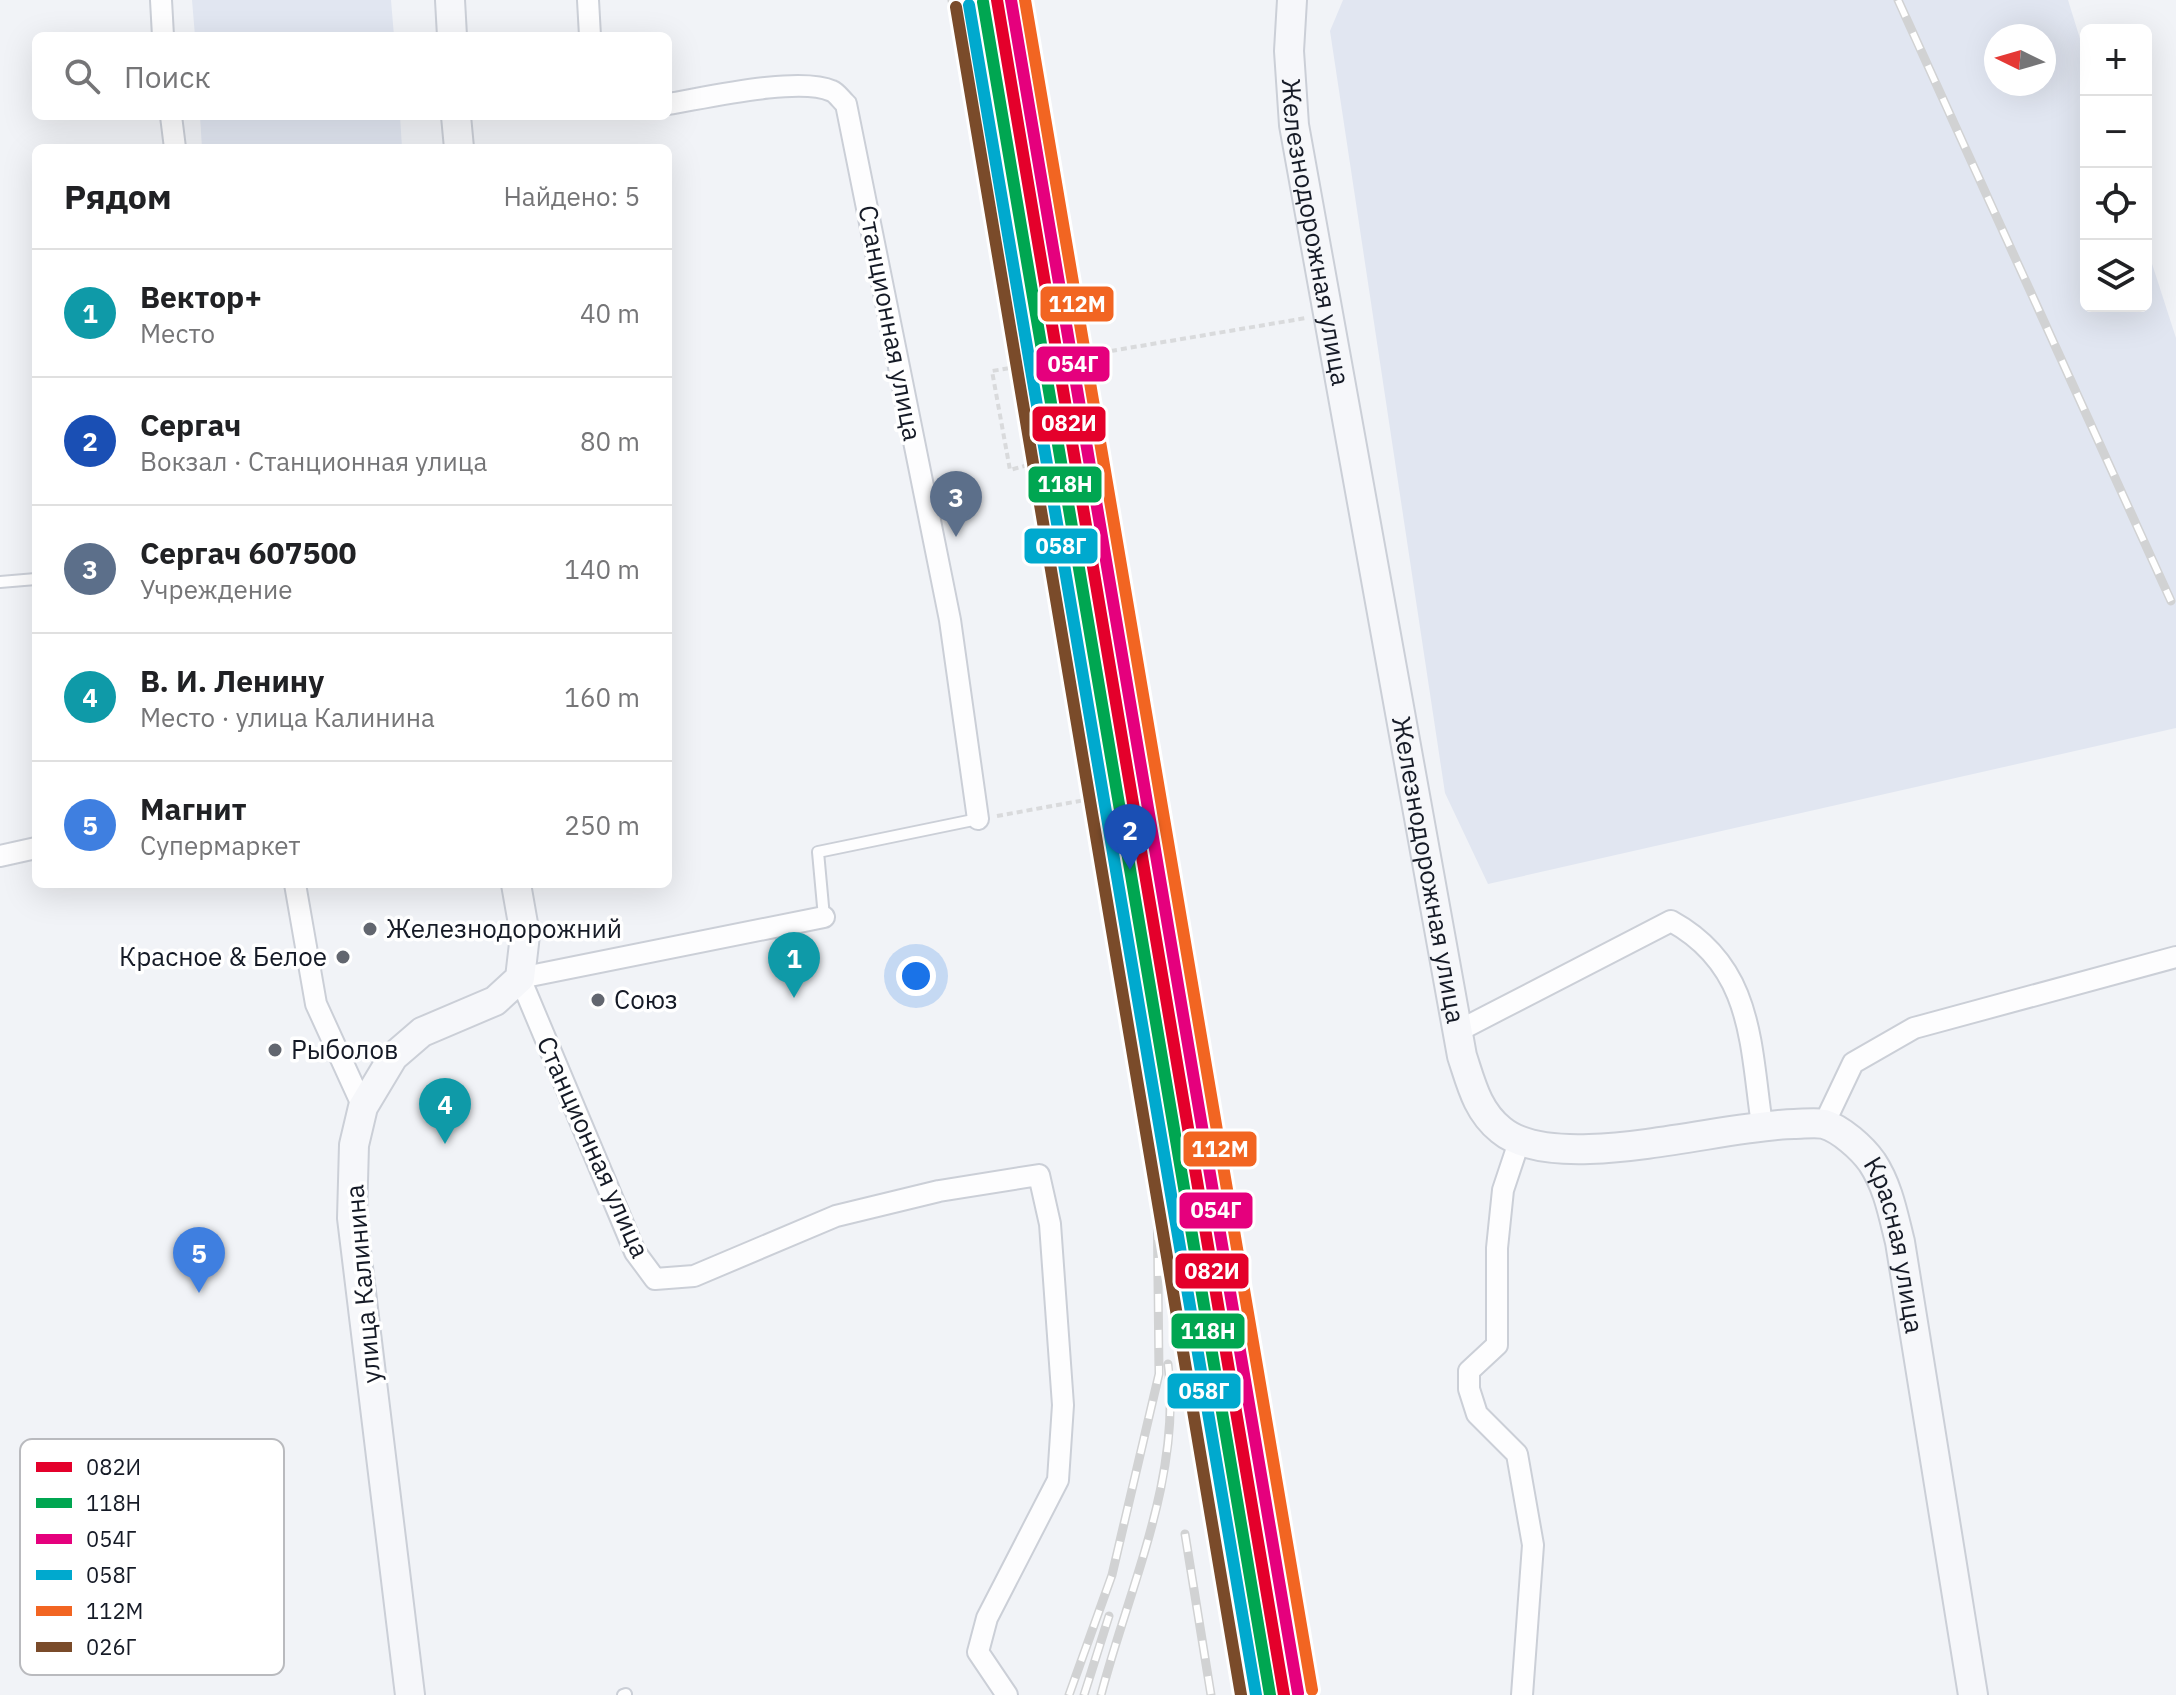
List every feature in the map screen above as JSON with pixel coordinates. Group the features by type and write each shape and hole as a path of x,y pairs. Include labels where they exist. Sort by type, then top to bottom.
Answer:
{"street":[{"path":"161,0 163,32"},
{"path":"450,0 452,32"},
{"path":"588,0 590,32"},
{"name":"Железнодорожная улица","path":"1292,0 1289,51 1294,125 1458,1031 1479,1106 1499,1129 1519,1142"},
{"name":"Станционная улица","path":"672,103 753,90 798,87 833,91 846,104 950,620 978,819"},
{"path":"172,120 174,144"},
{"path":"456,120 459,144"},
{"path":"0,856 32,849"},
{"path":"296,888 316,1004 363,1107"},
{"path":"517,888 525,935 520,978 824,917"},
{"path":"1458,1031 1671,921 1689,931 1725,966 1745,1007 1762,1125"},
{"path":"1522,1695 1533,1545 1517,1454 1477,1414 1469,1389 1469,1371 1497,1345 1497,1248 1503,1190 1519,1142 1575,1150 1762,1125 1824,1124 1853,1063 1914,1028 2176,957"},
{"name":"Станционная улица","path":"520,978 635,1252 655,1279 694,1276 836,1216 939,1191 1039,1175 1050,1224 1063,1405 1058,1480 987,1618 978,1652 1007,1695"},
{"name":"улица Калинина","path":"410,1695 352,1218 354,1145 363,1107 393,1057 422,1032 495,1001 520,978"},
{"name":"Красная улица","path":"1824,1124 1850,1139 1870,1159 1887,1190 1973,1695"}],"lane":[{"path":"0,582 32,579"},
{"path":"824,917 818,852 978,819"}],"path":[{"path":"1028,465 1010,470 992,371 1311,317"},
{"path":"1044,362 1057,438"},
{"path":"978,819 1085,800"}],"shaded area":[{"path":"192,0 391,0 394,32 195,32"},
{"path":"1343,0 2068,0 2080,39 2080,312 2152,312 2152,264 2176,338 2176,728 1488,884 1445,793 1330,31"},
{"path":"200,120 400,120 402,144 202,144"}],"railway":[{"path":"952,0 987,176"},
{"path":"1898,0 2171,601"},
{"path":"1069,1695 1112,1575 1159,1374 1157,1185"},
{"path":"1101,1695 1160,1490 1170,1406 1168,1364"},
{"path":"1185,1534 1211,1695"},
{"path":"1084,1695 1109,1616"}],"transit line":[{"name":"082И","path":"997,0 1284,1695"},
{"name":"054Г","path":"1011,0 1298,1693"},
{"name":"112М","path":"1025,0 1312,1690"},
{"name":"118Н","path":"983,2 1270,1695"},
{"name":"058Г","path":"969,5 1256,1695"},
{"name":"026Г","path":"956,7 1241,1695"}],"place":[{"name":"Сергач 607500","path":"956,537"},
{"name":"Сергач","path":"1130,870"},
{"name":"Железнодорожний","path":"370,929"},
{"name":"Красное & Белое","path":"343,957"},
{"name":"Вектор+","path":"794,998"},
{"name":"Союз","path":"598,1000"},
{"name":"Рыболов","path":"275,1050"},
{"name":"В. И. Ленину","path":"445,1144"},
{"name":"Магнит","path":"199,1293"}]}
